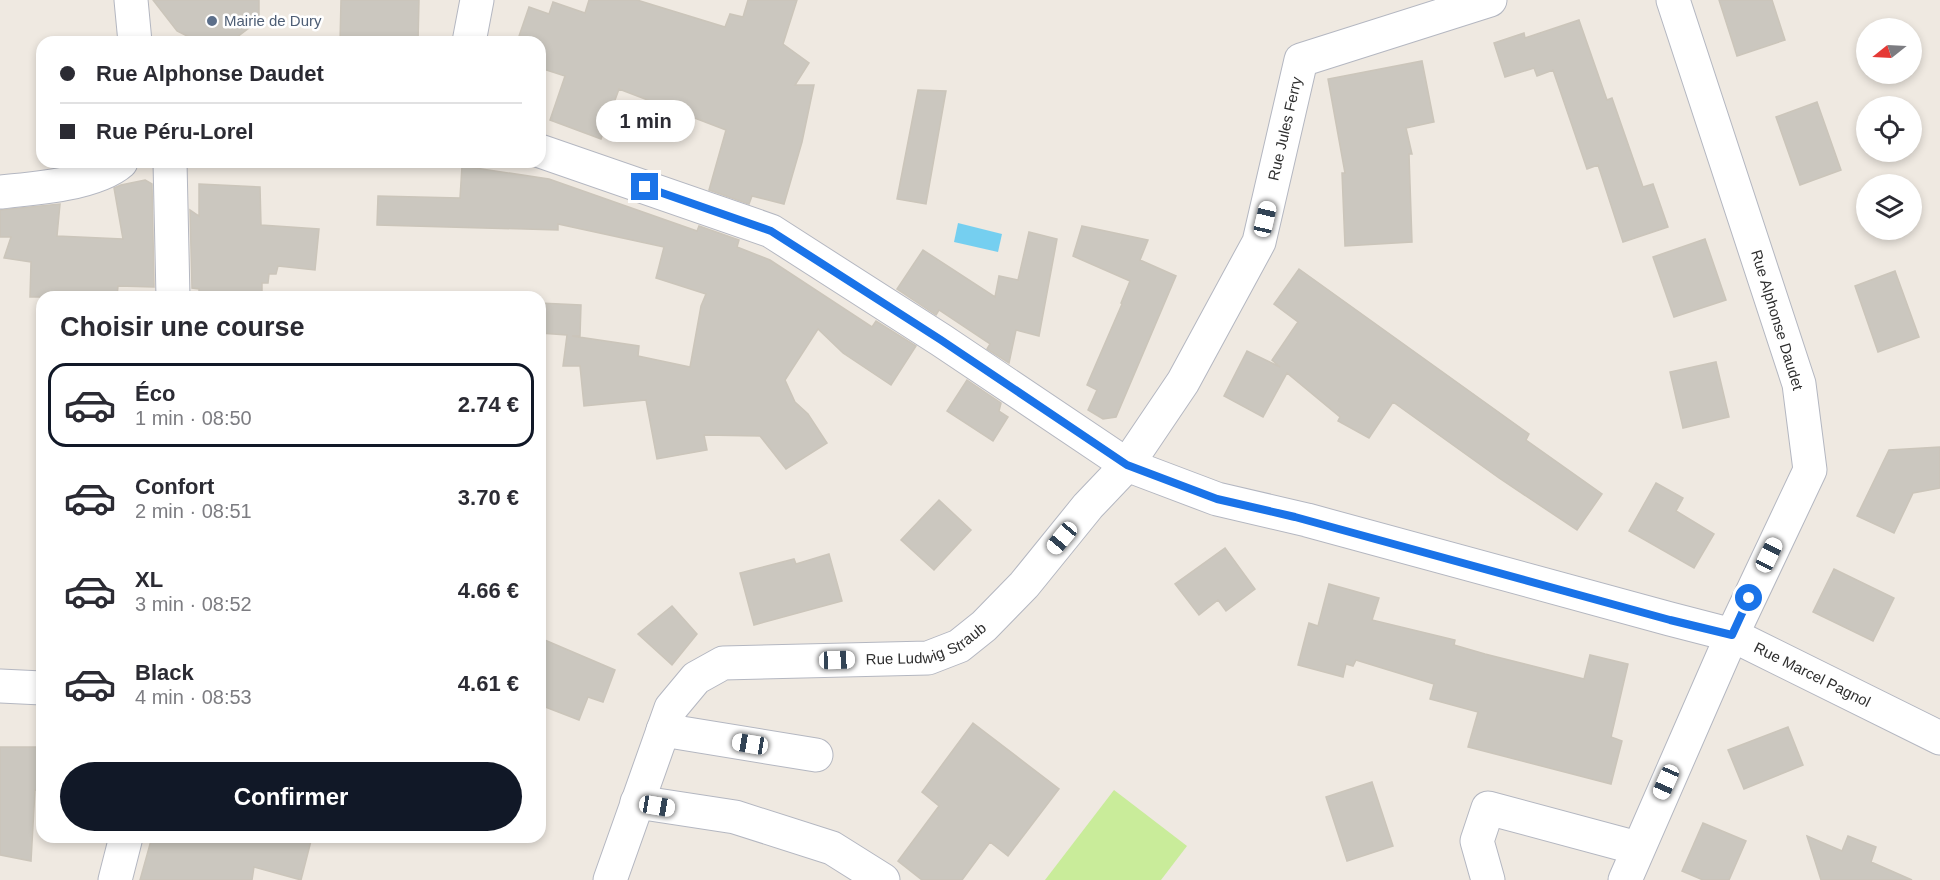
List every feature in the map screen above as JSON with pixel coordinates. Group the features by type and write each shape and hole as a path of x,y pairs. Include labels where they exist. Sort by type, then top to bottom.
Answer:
{"street":[{"path":"131,0 134,36"},
{"path":"470,36 477,0"},
{"name":"Rue Jules Ferry","path":"1127,465 1183,382 1259,242 1301,60 1490,0"},
{"name":"Rue Alphonse Daudet","path":"1625,880 1637,848 1732,635 1810,470 1799,384 1673,0"},
{"name":"Rue Marcel Pagnol","path":"546,153 771,231 941,340 1127,465 1217,499 1301,518 1732,635 1940,738"},
{"path":"0,192 56,186 114,168"},
{"path":"170,168 173,291"},
{"name":"Rue Ludwig Straub","path":"613,880 637,802 671,708 696,678 723,663 928,658 959,646 984,627 1024,585 1088,506 1127,465"},
{"path":"0,686 36,688"},
{"path":"663,730 816,755"},
{"path":"637,802 735,817 832,848 883,880"},
{"path":"1488,880 1477,841 1488,808 1637,848"},
{"path":"115,880 124,843"}],"green space":[{"path":"1114,790 1187,846 1161,880 1045,880"}],"water":[{"path":"958,223 1002,234 998,252 954,242"}],"building":[{"name":"Mairie de Dury","path":"153,0 259,0 259,18 238,36 187,36 177,31"},
{"path":"341,0 419,0 418,36 340,36"},
{"path":"589,0 637,0 725,27 730,14 743,17 748,0 797,0 783,44 809,63 795,85 814,85 802,142 784,204 752,196 749,204 709,190 726,130 619,89 601,139 550,120 565,76 546,70 546,36 519,36 529,7 549,14 553,2 585,13"},
{"path":"1719,0 1772,0 1785,40 1737,56"},
{"path":"1579,20 1607,100 1612,98 1643,187 1653,184 1668,227 1623,242 1598,165 1587,169 1553,70 1537,76 1534,68 1505,77 1494,43 1524,33 1525,38"},
{"path":"1422,61 1434,122 1406,128 1412,154 1409,154 1412,242 1345,246 1342,173 1345,173 1328,79"},
{"path":"918,90 946,91 926,204 897,199"},
{"path":"1817,102 1841,170 1800,185 1776,117"},
{"path":"462,168 475,168 549,179 697,231 699,226 739,240 737,247 770,260 872,327 876,321 916,346 891,385 843,353 818,329 785,380 795,402 808,414 827,443 786,469 760,436 704,435 707,450 657,459 646,400 584,406 580,366 563,366 567,335 546,333 546,303 581,305 580,336 572,336 639,346 638,356 690,367 701,306 706,294 656,278 664,247 558,224 558,230 377,225 378,196 460,198"},
{"path":"145,180 152,184 154,287 118,286 118,291 36,291 36,297 30,297 31,262 4,258 11,237 0,237 0,210 60,204 57,236 123,239 114,188"},
{"path":"199,184 260,187 261,225 319,229 315,270 278,266 276,274 269,274 268,283 262,283 262,291 199,291 199,289 192,288 190,210 199,216"},
{"path":"1082,226 1148,240 1140,260 1176,276 1116,417 1103,419 1088,410 1097,390 1087,385 1130,281 1073,256"},
{"path":"1029,232 1057,239 1039,336 1016,330 1009,363 987,349 990,344 939,310 936,315 897,289 923,250 995,297 999,276 1018,280"},
{"path":"1705,239 1726,300 1674,317 1653,257"},
{"path":"1299,269 1529,434 1526,440 1602,494 1577,530 1499,478 1393,402 1369,438 1338,421 1340,417 1287,373 1263,417 1224,396 1247,351 1280,367 1272,360 1298,322 1274,304"},
{"path":"1895,271 1919,337 1878,352 1855,286"},
{"path":"1716,362 1729,417 1683,428 1670,372"},
{"path":"967,380 1001,403 999,411 1008,417 993,441 947,411"},
{"path":"1940,447 1940,488 1913,493 1894,533 1857,516 1889,450"},
{"path":"1656,483 1683,498 1676,511 1714,534 1694,568 1629,531"},
{"path":"939,500 971,530 934,570 901,540"},
{"path":"1225,548 1255,589 1226,611 1218,600 1199,615 1175,584"},
{"path":"829,554 842,601 754,625 740,573 794,559 796,564"},
{"path":"1834,569 1894,598 1873,641 1813,612"},
{"path":"1329,584 1379,598 1372,620 1455,640 1454,645 1485,654 1584,679 1590,655 1628,664 1611,737 1622,741 1611,784 1468,747 1478,712 1430,699 1434,684 1356,660 1353,666 1346,664 1343,677 1298,665 1309,623 1318,626"},
{"path":"672,606 697,634 672,665 638,634"},
{"path":"546,641 615,670 603,702 588,697 579,720 546,707"},
{"path":"973,723 1059,789 1008,856 990,842 962,880 922,880 898,861 939,806 922,792"},
{"path":"1788,727 1803,765 1744,789 1728,750"},
{"path":"0,747 36,747 36,790 31,861 0,855"},
{"path":"1372,782 1393,846 1347,861 1326,797"},
{"path":"1703,823 1746,841 1729,880 1703,880 1682,871"},
{"path":"1807,836 1842,851 1848,836 1876,847 1871,862 1912,880 1821,880"},
{"path":"150,843 310,843 301,880 254,867 252,880 140,880"}],"place":[{"name":"Mairie de Dury","path":"212,21"}],"route":[{"path":"645,187 771,231 941,340 1127,465 1149,474 1217,499 1295,517 1732,635 1749,598"}]}
